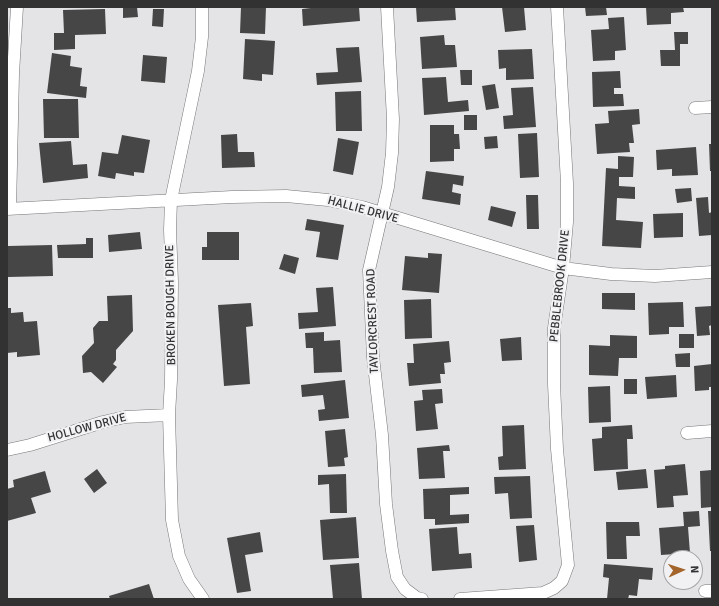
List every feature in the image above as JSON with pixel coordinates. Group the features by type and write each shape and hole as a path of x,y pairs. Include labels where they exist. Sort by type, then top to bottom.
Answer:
{"street":[{"path":"8,209 12,89 17,7"},
{"name":"BROKEN BOUGH DRIVE","path":"202,7 202,37 198,71 171,200 170,230 172,282 171,380 169,414 172,520 179,556 189,579 203,599"},
{"name":"TAYLORCREST ROAD","path":"387,7 393,119 392,153 388,187 369,270 372,357 382,435 386,504 397,576 405,589 417,598 422,599"},
{"name":"PEBBLEBROOK DRIVE","path":"460,599 542,593 554,588 562,581 568,565 557,449 554,384 554,328 563,268 567,222 567,183 557,7"},
{"path":"695,108 712,107"},
{"name":"HALLIE DRIVE","path":"8,209 171,200 286,196 328,200 362,207 563,268 611,274 655,276 712,272"},
{"name":"HOLLOW DRIVE","path":"7,450 30,445 103,422 125,417 169,414"},
{"path":"687,433 712,431"}],"building":[{"path":"123,7 137,7 138,17 123,18"},
{"path":"241,7 266,7 265,34 240,33"},
{"path":"320,7 359,7 360,21 303,26 302,9"},
{"path":"416,7 455,7 456,20 417,22"},
{"path":"502,7 524,7 526,30 505,32"},
{"path":"585,7 606,7 607,15 586,16"},
{"path":"646,7 683,7 684,12 671,13 671,24 647,25"},
{"path":"105,9 106,34 75,35 75,49 54,50 54,33 64,33 63,10"},
{"path":"153,9 164,9 163,27 152,26"},
{"path":"624,17 626,50 615,51 615,60 593,61 591,30 609,29 608,18"},
{"path":"674,32 688,32 688,44 680,44 680,66 661,66 660,50 675,50"},
{"path":"444,35 445,45 455,45 457,67 422,69 420,37"},
{"path":"245,39 275,41 273,75 262,74 262,81 243,79"},
{"path":"359,47 362,82 317,85 316,73 338,72 336,48"},
{"path":"532,49 534,79 506,80 506,68 499,69 498,50"},
{"path":"52,53 71,56 70,66 82,68 80,86 87,87 86,98 47,93"},
{"path":"143,55 167,57 165,83 141,81"},
{"path":"460,70 472,70 472,85 461,85"},
{"path":"620,71 621,88 614,88 614,94 623,94 624,106 593,107 592,72"},
{"path":"446,77 448,102 468,100 469,111 424,115 422,78"},
{"path":"495,84 499,108 486,110 482,86"},
{"path":"533,87 536,127 504,129 503,116 513,115 511,88"},
{"path":"361,91 362,131 336,131 335,92"},
{"path":"43,99 78,99 79,138 44,138"},
{"path":"639,109 640,124 632,125 634,143 629,143 630,152 597,154 595,124 609,123 608,111"},
{"path":"464,115 477,115 477,130 464,130"},
{"path":"430,125 454,125 454,134 459,134 460,149 454,149 454,161 430,162"},
{"path":"537,133 539,177 520,178 518,134"},
{"path":"237,134 238,152 254,152 255,167 222,168 221,135"},
{"path":"122,135 150,140 144,173 134,172 134,176 116,173 115,179 98,176 102,152 118,154"},
{"path":"497,136 498,148 485,149 484,137"},
{"path":"338,138 359,142 353,175 333,171"},
{"path":"71,141 73,165 87,164 88,178 43,183 39,143"},
{"path":"709,144 712,144 712,171 710,171"},
{"path":"696,147 698,175 672,176 672,169 657,170 656,150"},
{"path":"618,156 634,157 633,177 619,177 619,186 635,187 635,199 617,198 616,220 643,222 641,248 602,246 606,168 618,169"},
{"path":"426,171 464,176 463,186 453,184 452,192 461,194 460,205 422,199"},
{"path":"691,188 692,201 677,203 675,189"},
{"path":"526,195 538,195 539,229 527,229"},
{"path":"708,197 709,213 712,212 712,235 699,236 696,198"},
{"path":"491,206 516,212 512,227 488,220"},
{"path":"683,213 683,237 654,238 653,214"},
{"path":"307,219 344,225 338,260 316,257 320,232 305,230"},
{"path":"140,232 142,249 109,252 108,235"},
{"path":"207,232 239,232 239,260 202,260 202,247 207,247"},
{"path":"86,238 93,238 93,258 58,258 57,245 86,244"},
{"path":"52,245 53,276 8,277 8,246"},
{"path":"428,253 442,254 439,293 402,290 405,256 428,258"},
{"path":"284,254 299,258 295,274 279,269"},
{"path":"333,287 336,326 299,329 298,313 318,312 316,288"},
{"path":"602,293 635,293 635,310 602,309"},
{"path":"132,295 133,331 116,350 116,360 113,364 117,367 103,383 91,372 83,373 82,356 94,343 93,328 99,321 108,321 107,296"},
{"path":"431,299 432,338 405,339 404,300"},
{"path":"683,302 684,327 669,327 669,334 649,335 648,303"},
{"path":"251,303 253,326 246,327 250,384 224,386 218,305"},
{"path":"712,306 712,325 709,326 710,335 697,336 695,307"},
{"path":"7,308 11,308 11,313 23,312 24,322 37,321 40,355 17,357 17,352 7,353"},
{"path":"324,332 324,341 340,340 342,372 314,373 313,348 306,348 305,333"},
{"path":"679,334 694,334 694,348 679,348"},
{"path":"610,335 637,336 637,358 619,358 618,376 589,375 589,345 610,346"},
{"path":"521,337 522,360 502,361 500,339"},
{"path":"449,341 451,362 444,363 445,374 440,374 441,383 409,386 407,363 414,363 413,344"},
{"path":"690,353 690,367 676,367 675,354"},
{"path":"712,364 712,387 709,387 709,390 695,391 694,366"},
{"path":"676,375 677,397 647,399 645,377"},
{"path":"624,379 637,379 637,394 624,394"},
{"path":"345,380 349,418 319,421 318,410 325,409 323,395 302,397 301,385"},
{"path":"610,386 611,422 589,423 588,387"},
{"path":"442,389 443,403 435,404 438,429 416,431 414,401 423,400 422,390"},
{"path":"524,425 526,469 499,470 498,457 503,456 502,426"},
{"path":"632,425 633,439 627,439 628,469 594,471 592,439 602,438 602,427"},
{"path":"345,429 348,457 344,458 345,466 328,467 325,431"},
{"path":"449,445 450,451 443,451 445,478 419,479 417,448"},
{"path":"685,464 688,495 673,496 674,507 657,508 654,470 665,469 665,466"},
{"path":"97,469 107,483 94,493 84,479"},
{"path":"646,469 648,488 618,490 616,472"},
{"path":"712,470 712,507 701,508 700,471"},
{"path":"45,471 51,492 31,498 36,513 7,521 7,489 14,487 13,480"},
{"path":"346,474 347,513 330,513 329,484 318,485 318,475"},
{"path":"530,476 532,518 510,519 508,493 495,494 494,477"},
{"path":"469,487 469,494 450,495 450,515 469,514 469,523 435,525 435,519 424,519 423,489"},
{"path":"699,511 700,526 688,527 690,550 663,550 663,555 661,555 659,528 684,526 683,512"},
{"path":"708,511 712,511 712,551 710,551"},
{"path":"356,517 359,558 323,560 320,520"},
{"path":"606,522 639,522 640,536 626,536 627,559 607,559"},
{"path":"534,525 537,560 519,562 516,526"},
{"path":"457,527 459,554 471,553 472,568 432,571 429,529"},
{"path":"260,532 263,552 245,555 251,591 237,593 227,538"},
{"path":"359,563 362,599 333,599 330,565"},
{"path":"604,564 653,568 652,580 639,579 637,596 629,595 628,599 607,599 609,578 603,577"},
{"path":"149,584 154,599 110,599 109,596"}]}
